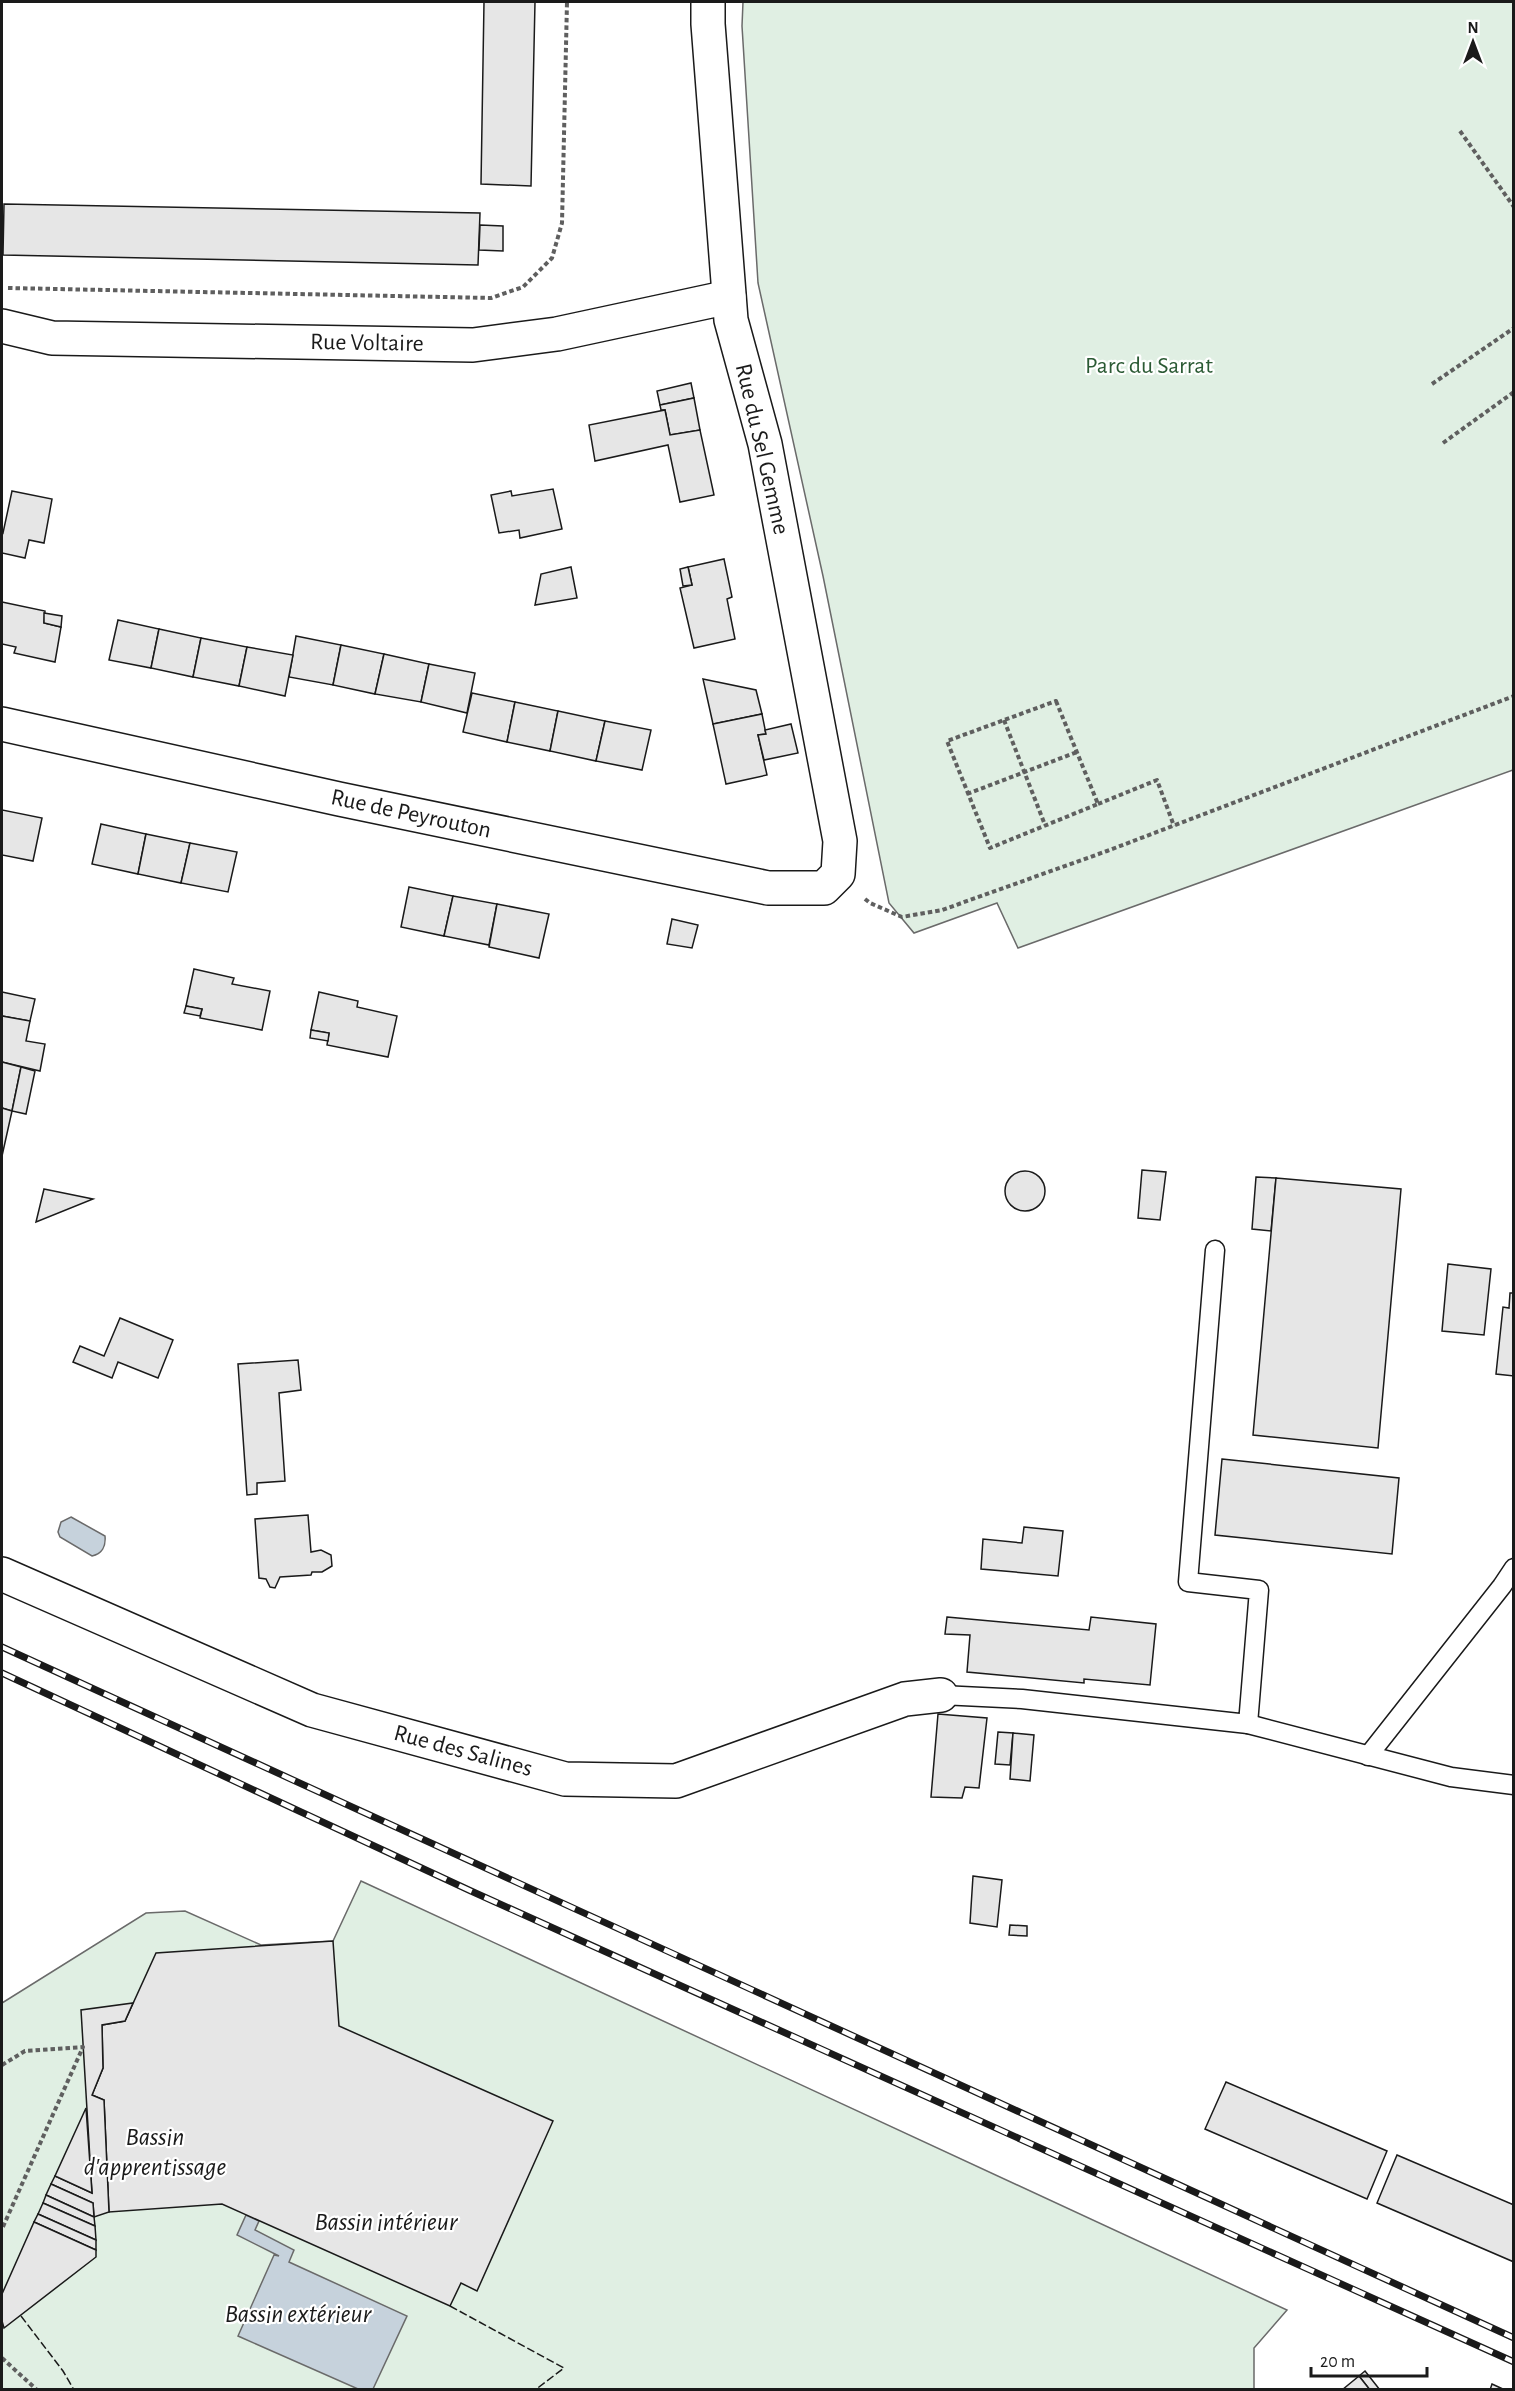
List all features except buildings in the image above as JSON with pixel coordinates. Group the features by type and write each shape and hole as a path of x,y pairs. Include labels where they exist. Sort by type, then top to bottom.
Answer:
{"street":[{"name":"Rue du Sel Gemme","path":"708,2 731,320 765,444 840,841 831,881"},
{"name":"Rue Voltaire","path":"2,326 52,338 473,345 557,334 729,297"},
{"name":"Rue de Peyrouton","path":"2,724 339,799 768,888 831,881"},
{"name":"Rue des Salines","path":"2,1574 312,1710 565,1779 676,1781 905,1700 941,1695"}],"lane":[{"path":"1215,1250 1188,1582 1259,1590 1248,1724"},
{"path":"1368,1756 1514,1568"},
{"path":"941,1695 1022,1699 1248,1724 1451,1777 1514,1785"}],"path":[{"path":"2,288 491,298 523,287 552,258 562,223 567,2"},
{"path":"1460,131 1514,207"},
{"path":"1432,384 1514,328"},
{"path":"1443,443 1514,392"},
{"path":"831,881 870,903 902,917 942,910 1174,826 1514,696"},
{"path":"1098,804 1056,700 947,741 990,848 1157,780 1174,826"},
{"path":"1004,720 1045,825"},
{"path":"967,794 1077,752"},
{"path":"2,2065 25,2051 83,2047 2,2229"},
{"path":"2,2358 37,2390"}],"green space":[{"name":"Parc du Sarrat","path":"743,2 1513,2 1513,770 1018,948 997,903 914,933 889,903 823,576 758,283 742,26"},
{"path":"361,1881 1287,2310 1254,2348 1254,2389 2,2390 2,2003 146,1913 185,1911 261,1945 333,1941"}],"water":[{"path":"71,1517 105,1536 105,1543 101,1551 92,1556 60,1537 58,1532 61,1522"},
{"name":"Bassin extérieur","path":"246,2215 259,2221 255,2230 294,2250 289,2262 407,2316 373,2389 358,2389 238,2336 274,2255 279,2256 237,2235"}],"railway":[{"path":"2,1647 1514,2338"},
{"path":"2,1673 471,1891 1514,2362"}],"fence":[{"path":"450,2306 564,2368 535,2390"},
{"path":"21,2316 63,2371 74,2390"}],"water label":[{"name":"Bassin d'apprentissage","path":"155,2152"},
{"name":"Bassin intérieur","path":"386,2222"}]}
